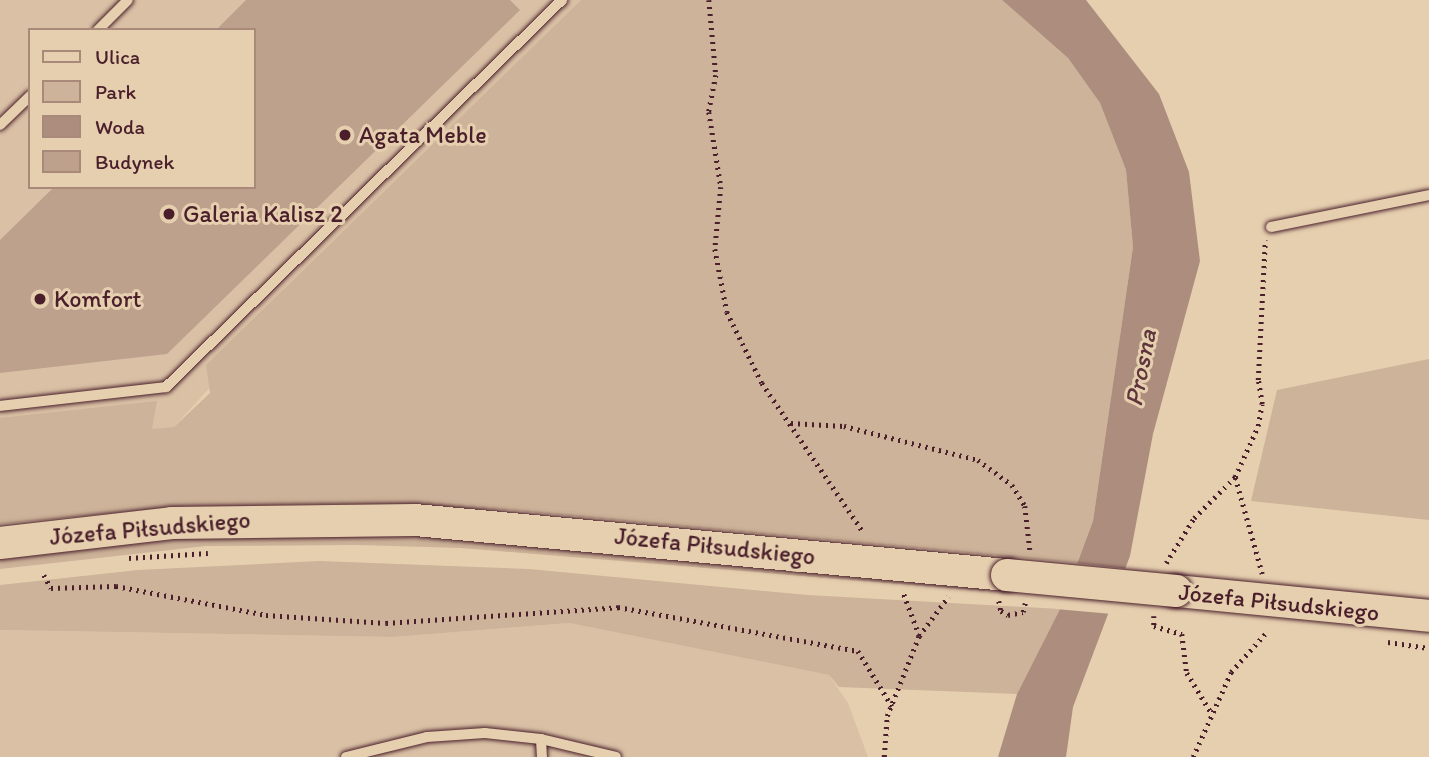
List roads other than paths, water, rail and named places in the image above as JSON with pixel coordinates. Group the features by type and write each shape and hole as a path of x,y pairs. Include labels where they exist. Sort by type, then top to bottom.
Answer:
{"main road":[{"name":"Józefa Piłsudskiego","path":"0,542 172,523 364,518 490,524 894,576 1012,588 1177,592 1429,617"}],"lane":[{"path":"100,28 128,0"},
{"path":"0,406 166,387 562,0"},
{"path":"0,125 28,98"},
{"path":"1271,227 1429,195"},
{"path":"346,757 396,742 456,734 541,739 616,757"},
{"path":"541,739 542,757"}],"water":[{"name":"Prosna","path":"1002,0 1086,0 1159,94 1189,172 1200,261 1153,434 1130,556 1073,707 1066,757 998,757 1017,694 1060,609 1093,521 1133,247 1126,170 1100,103 1068,58"}],"place":[{"name":"Agata Meble","path":"345,135"},
{"name":"Galeria Kalisz 2","path":"169,214"},
{"name":"Komfort","path":"40,299"}]}
